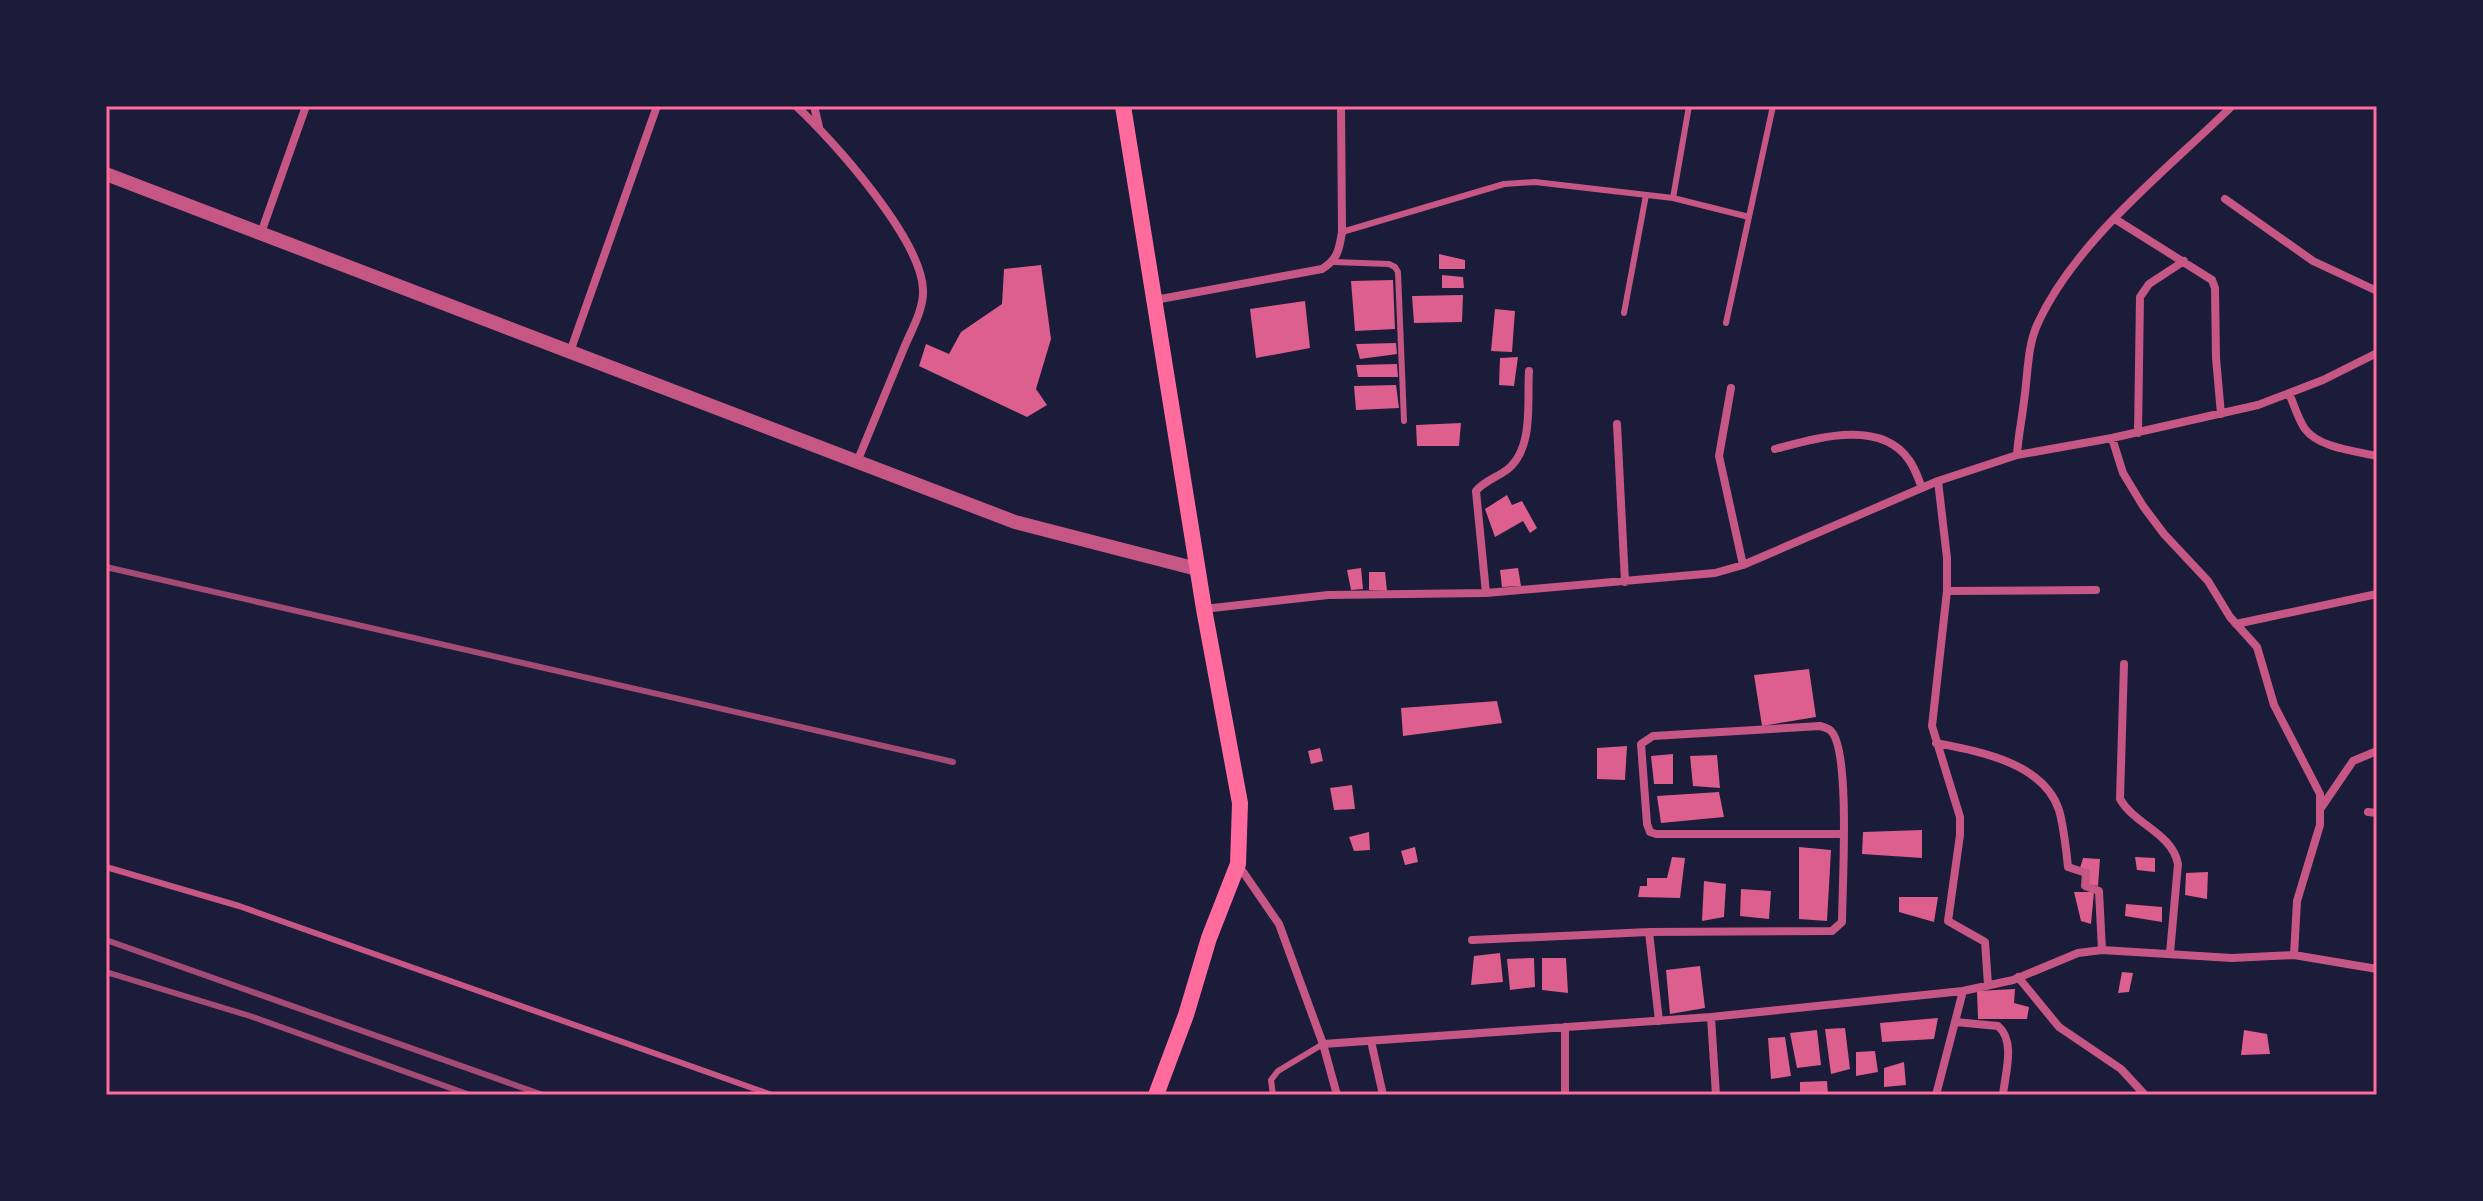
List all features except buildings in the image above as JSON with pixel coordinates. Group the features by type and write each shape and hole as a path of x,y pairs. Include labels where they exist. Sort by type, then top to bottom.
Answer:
{"main road":[{"path":"1123,106 1197,569 1240,803 1238,864 1209,938 1186,1015 1156,1095"}],"street":[{"path":"261,233 306,106"},
{"path":"570,352 657,106"},
{"path":"796,106 845,157 909,243 921,269 924,293 857,462"},
{"path":"814,106 819,127"},
{"path":"1154,300 1322,269 1334,262 1342,232 1341,106"},
{"path":"2017,455 2036,325 2075,262 2232,106"},
{"path":"106,174 1015,522 1197,569"},
{"path":"2225,199 2313,261 2377,291"},
{"path":"2115,219 2207,275 2215,288 2221,414"},
{"path":"2138,433 2140,297 2149,284 2184,261"},
{"path":"1204,609 1328,595 1486,593 1715,573 1743,565 1938,481 2017,455 2138,433 2258,405 2323,380 2377,353"},
{"path":"1486,593 1475,496 1481,486 1507,470 1521,453 1525,438 1529,371"},
{"path":"1731,388 1719,456 1743,565"},
{"path":"2289,393 2301,423 2314,437 2377,456"},
{"path":"1617,424 1625,582"},
{"path":"1775,449 1833,435 1869,437 1899,449 1908,458 1922,488"},
{"path":"2112,438 2123,473 2137,498 2164,534 2208,581 2236,624 2257,647 2274,705 2320,794 2320,825 2297,901 2294,955"},
{"path":"1938,481 1947,558 1947,591 1932,709 1936,743 1960,817 1948,921 1985,942 1988,985"},
{"path":"1947,591 2096,590"},
{"path":"2236,624 2377,594"},
{"path":"2124,664 2120,799 2125,808 2169,843 2175,852 2178,864 2170,953"},
{"path":"1472,940 1649,932 1832,931 1839,928 1842,922 1845,802 1835,738 1827,728 1653,736 1641,744 1650,832 1844,834"},
{"path":"1936,743 1994,755 2019,768 2050,794 2058,809 2068,867 2086,873 2085,886 2099,891 2102,950"},
{"path":"2321,808 2353,761 2377,751"},
{"path":"1238,864 1279,924 1323,1044 1337,1095"},
{"path":"1649,932 1659,1021"},
{"path":"1323,1044 1711,1017 1963,991 2018,977 2078,953 2102,950 2232,958 2294,955 2377,969"},
{"path":"2018,977 2059,1027 2121,1069 2145,1095"},
{"path":"1936,1095 1963,991"},
{"path":"1711,1017 1716,1095"},
{"path":"1955,1022 1998,1026 2003,1030 2008,1043 2003,1095"},
{"path":"1565,1027 1565,1095"},
{"path":"1371,1041 1383,1095"}],"lane":[{"path":"1673,198 1689,106"},
{"path":"1726,323 1773,106"},
{"path":"1342,232 1504,184 1535,182 1673,198 1749,217"},
{"path":"1624,313 1646,195"},
{"path":"1334,262 1389,264 1398,272 1404,421"},
{"path":"106,867 239,906 772,1095"},
{"path":"1273,1095 1271,1080 1278,1071 1323,1044"}],"railway":[{"path":"106,567 953,762"},
{"path":"106,940 543,1095"},
{"path":"106,972 250,1016 470,1095"}]}
